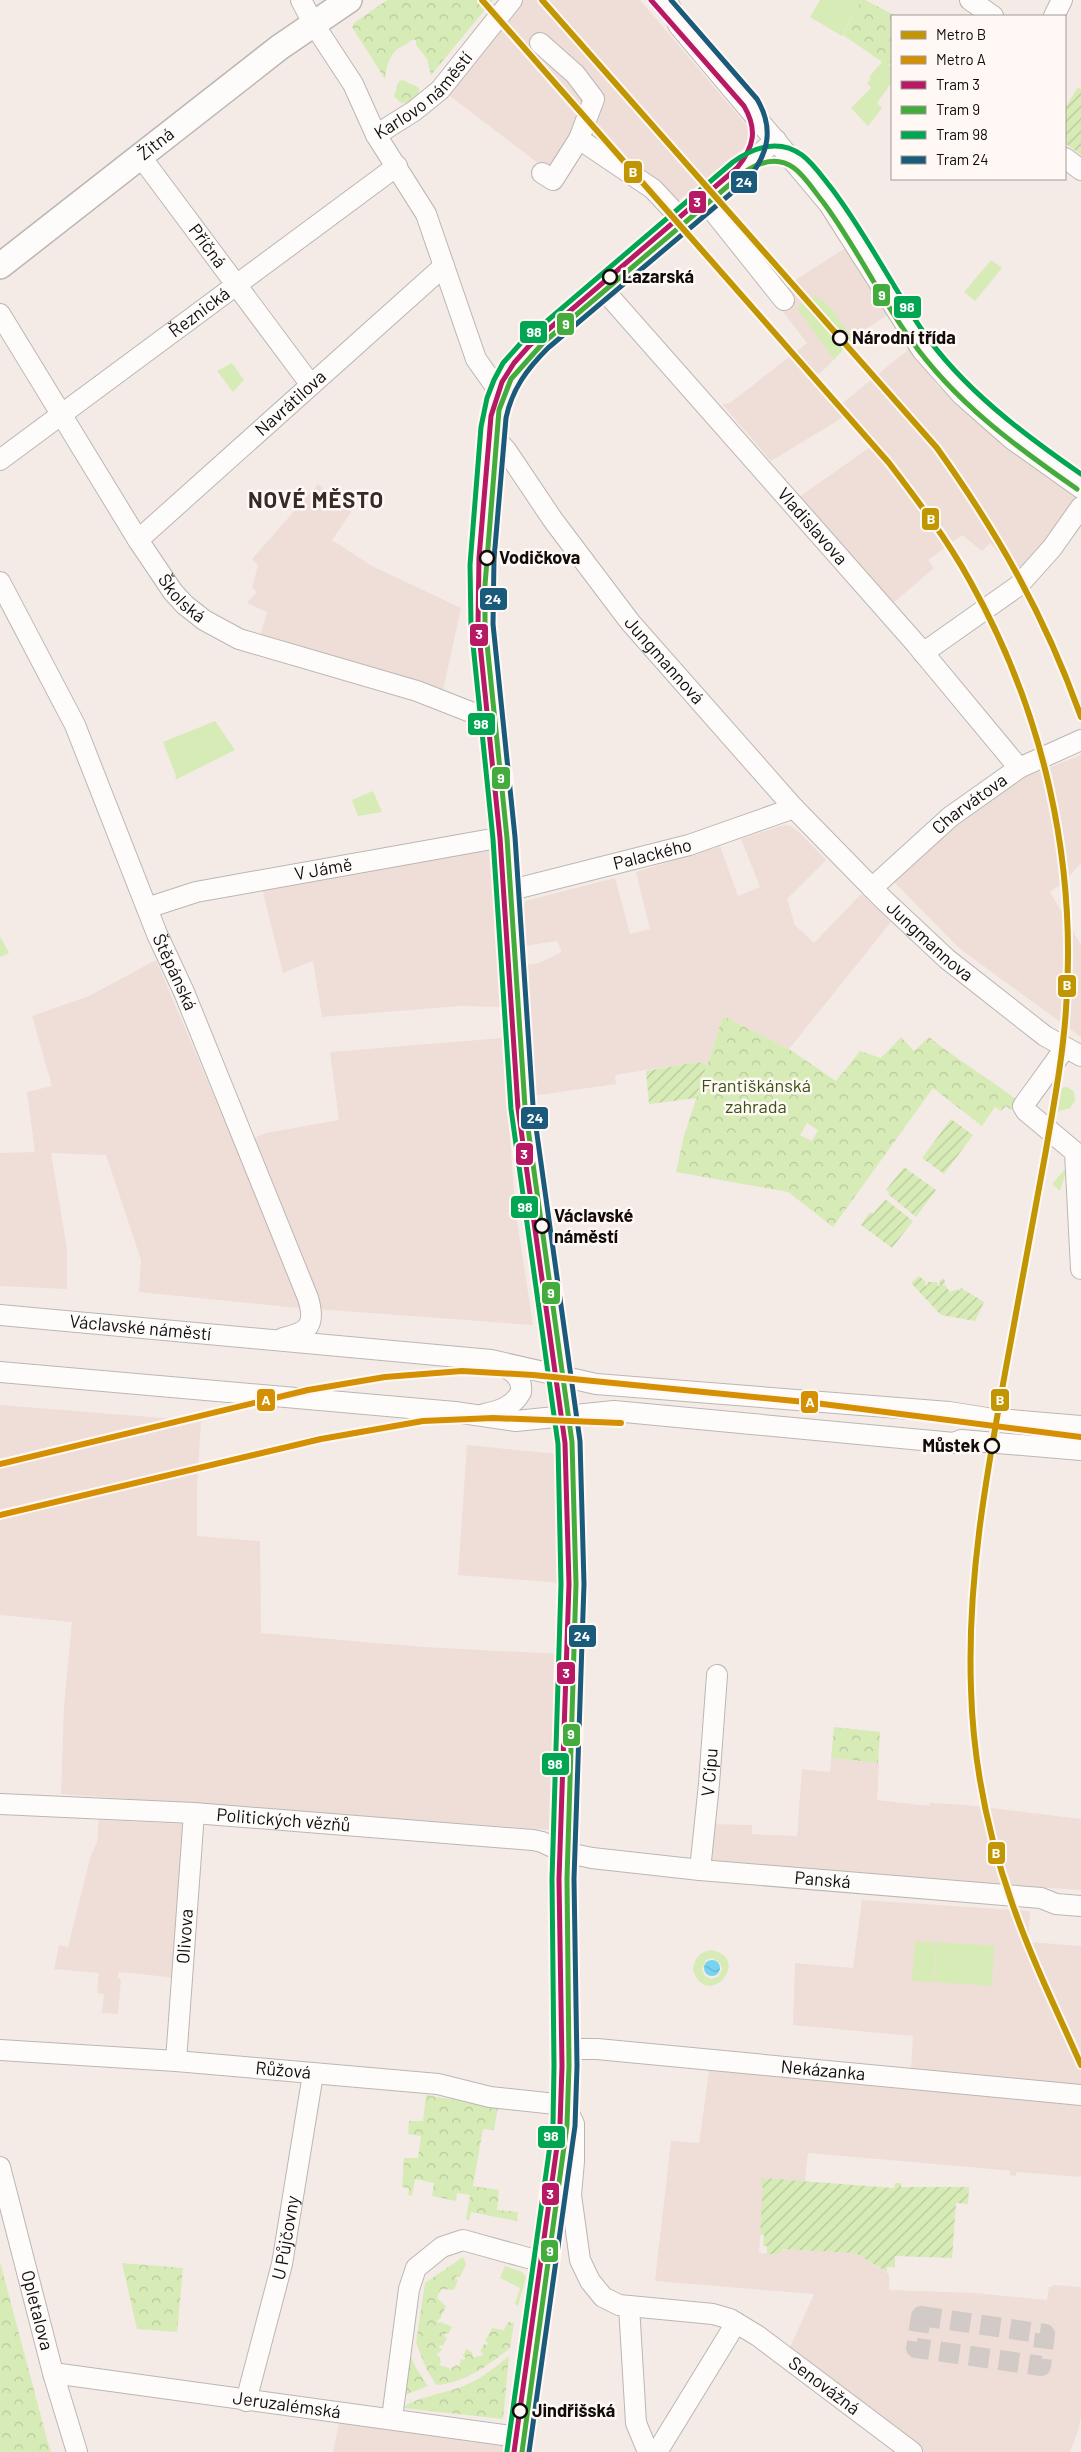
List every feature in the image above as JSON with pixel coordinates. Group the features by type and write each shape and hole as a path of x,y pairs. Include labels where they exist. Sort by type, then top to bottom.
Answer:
{"main road":[{"path":"313,23 349,0"},
{"name":"Žitná","path":"0,266 313,23"}],"street":[{"name":"Karlovo náměstí","path":"301,0 313,23 353,84 376,134 414,111 440,90 512,0"},
{"path":"667,0 679,26 776,140 842,222 922,350 962,395 1012,440 1081,488"},
{"path":"970,0 992,15"},
{"path":"1054,15 1062,0"},
{"path":"540,43 575,74 594,99 579,139 553,180 542,173"},
{"path":"376,134 426,214 476,359 500,392"},
{"path":"579,139 653,189 682,220"},
{"path":"648,2452 636,2423 629,2306 611,2302 590,2281 580,2260 571,2196 574,2161 574,2124 565,2105 563,1852 573,1534 570,1463 560,1376 522,1110 504,837 491,720 482,610 481,558 492,435 500,392 509,374 527,353 776,140"},
{"name":"Příčná","path":"141,157 311,385"},
{"path":"1066,159 1081,170"},
{"name":"Řeznická","path":"0,460 397,166"},
{"path":"705,201 784,300"},
{"name":"Navrátilova","path":"138,540 444,266"},
{"name":"Vladislavova","path":"602,288 923,654 1018,768"},
{"name":"Školská","path":"0,314 138,540 179,600 215,627 239,639 417,691 491,720"},
{"name":"Jungmannová","path":"492,435 513,460 543,506 630,622 794,808"},
{"path":"923,654 1018,586 1052,548 1081,507"},
{"name":"Štěpánská","path":"0,582 75,725 147,908 188,1001 308,1298 312,1320 306,1330 283,1338 266,1339"},
{"name":"Charvátova","path":"872,888 950,817 1018,768 1081,740"},
{"name":"Jungmannova","path":"794,808 872,888 946,959 1045,1036 1073,1052"},
{"name":"Palackého","path":"507,891 689,845 794,808"},
{"name":"V Jámě","path":"147,908 196,892 504,837"},
{"path":"1073,1052 1023,1106 1026,1111 1075,1152 1081,1269"},
{"name":"Václavské náměstí","path":"0,1315 491,1360 596,1384 950,1412 1081,1426"},
{"name":"Václavské náměstí","path":"482,1414 510,1404 519,1396 522,1388 519,1379 511,1371 491,1360"},
{"name":"Václavské náměstí","path":"0,1372 482,1414 516,1421 614,1411 954,1443 961,1440 1081,1450"},
{"path":"961,1440 964,1415"},
{"name":"V Cípu","path":"700,1870 717,1675"},
{"name":"Politických vězňů","path":"0,1804 194,1812 533,1840 563,1852"},
{"name":"Olivova","path":"176,2061 194,1812"},
{"name":"Panská","path":"563,1852 586,1857 700,1870 1041,1898 1056,1904 1081,1906"},
{"name":"Nekázanka","path":"565,2049 606,2050 1081,2095"},
{"name":"Růžová","path":"0,2050 176,2061 438,2084 490,2097 565,2105"},
{"name":"U Půjčovny","path":"246,2401 282,2264 313,2074"},
{"name":"Opletalova","path":"0,2168 52,2373 77,2452"},
{"path":"392,2418 409,2289 416,2268 442,2247 463,2240 528,2258"},
{"name":"Senovážná","path":"629,2306 713,2314 736,2323 758,2336 912,2452"},
{"path":"657,2452 736,2323"},
{"name":"Jeruzalémská","path":"52,2373 246,2401 392,2418 511,2436 518,2447"}],"shaded area":[{"path":"521,0 640,0 748,127 749,139 742,150 667,210 570,142 552,173 543,167 446,93"},
{"path":"847,247 888,315 857,334 827,367 816,376 840,405 909,349 938,386 1018,456 1081,499 1046,544 1016,574 990,543 982,551 962,535 928,560 934,568 892,604 799,497 873,445 863,433 847,415 771,461 722,404 730,403 807,343 773,299 797,279"},
{"path":"318,484 352,511 332,540 372,566 461,608 442,695 260,636 267,612 247,603 257,592 252,588 258,565 252,559"},
{"path":"1081,755 1081,863 1064,882 1050,892 1081,945 1081,1037 960,949 889,877 929,839 1018,780"},
{"path":"784,825 791,826 799,832 826,860 787,899 795,925 814,943 861,894 891,922 789,1049 723,1016 707,1064 697,1062 615,1075 616,1084 531,1096 525,965 539,963 562,952 557,941 524,946 523,906 525,901 615,878 630,934 650,929 636,872 720,846 738,896 760,887 741,839"},
{"path":"490,845 501,1007 460,1006 322,1017 313,961 283,973 261,885"},
{"path":"156,960 235,1146 266,1133 339,1120 330,1052 503,1038 515,1207 533,1325 288,1307 139,1292 141,1260 106,1155 51,1153 67,1249 67,1289 0,1286 0,1153 35,1152 27,1092 52,1086 32,1016 89,996"},
{"path":"0,1405 201,1421 197,1486 197,1536 260,1541 261,1633 423,1647 560,1654 551,1830 61,1794 64,1706 72,1622 0,1615"},
{"path":"467,1445 557,1454 562,1583 458,1575"},
{"path":"831,1758 879,1763 877,1800 930,1806 930,1803 967,1805 1081,1819 1081,1890 709,1866 710,1824 752,1825 752,1834 797,1836 802,1769 830,1772"},
{"path":"99,1820 187,1824 178,1978 119,1972 118,1978 121,1979 118,2014 102,2013 104,1994 97,1993 99,1973 54,1969 59,1945 68,1947 90,1858 97,1842"},
{"path":"862,1900 1030,1911 1028,1942 1081,1946 1081,2177 1016,2172 1016,2176 1010,2175 1010,2171 808,2153 805,2181 764,2186 759,2253 780,2254 780,2249 855,2253 889,2274 889,2290 975,2293 1047,2300 1049,2287 1052,2287 1052,2285 1081,2287 1081,2416 1078,2431 1070,2452 925,2452 787,2354 814,2294 655,2281 671,2141 699,2143 710,2065 911,2069 913,2036 793,2025 795,1963 853,1968"},
{"path":"340,2419 508,2439 509,2447 507,2452 333,2452"}],"green space":[{"path":"387,0 493,0 431,75 427,59 416,45 416,40 414,40 393,54 388,63 385,79 352,27 354,23"},
{"path":"820,0 861,0 842,36 810,17"},
{"path":"861,0 865,0 894,15 891,15 891,62 888,66 843,35"},
{"path":"882,62 891,66 891,83 877,103 882,108 868,126 851,108 871,88 867,83 871,79 869,77"},
{"path":"403,80 419,88 419,94 412,102 401,103 394,96 399,81"},
{"path":"1078,87 1081,89 1081,155 1066,144 1066,106"},
{"path":"991,260 1002,268 975,301 964,292"},
{"path":"817,294 816,297 832,309 853,338 834,360 797,308"},
{"path":"232,363 244,380 233,392 217,371"},
{"path":"215,721 235,750 175,780 176,776 163,742"},
{"path":"373,791 382,812 358,816 352,800"},
{"path":"0,936 9,953 0,957"},
{"name":"Františkánská zahrada","path":"723,1016 789,1049 836,1081 860,1051 881,1058 901,1037 914,1051 929,1037 1018,1101 1011,1110 1006,1106 1001,1111 995,1107 982,1126 933,1088 833,1227 788,1192 676,1172 684,1136","holes":["807,1123 818,1130 812,1141 800,1135"]},
{"path":"697,1062 707,1064 696,1098 649,1104 646,1071"},
{"path":"1068,1087 1074,1092 1075,1101 1070,1108 1057,1112 1051,1105 1053,1094 1061,1088"},
{"path":"951,1119 973,1135 944,1174 922,1158"},
{"path":"904,1167 936,1190 916,1217 888,1194 889,1192 886,1190"},
{"path":"1064,1170 1066,1172 1060,1191 1052,1184"},
{"path":"885,1199 913,1221 892,1248 861,1225 870,1212 873,1214"},
{"path":"919,1276 926,1282 925,1285 927,1286 928,1282 937,1282 938,1286 940,1286 939,1281 944,1278 945,1283 942,1285 945,1285 950,1292 958,1289 960,1291 961,1288 984,1302 975,1321 941,1315 911,1283"},
{"path":"834,1727 880,1732 878,1763 831,1758"},
{"path":"915,1941 936,1943 933,1982 912,1981"},
{"path":"937,1942 994,1946 992,1986 934,1982"},
{"path":"711,1950 723,1955 728,1962 728,1971 723,1979 716,1984 708,1986 700,1982 693,1970 696,1959","holes":["712,1958 720,1963 722,1969 718,1977 711,1979 705,1976 702,1970 706,1960"]},
{"path":"426,2095 498,2107 494,2130 483,2129 473,2186 499,2190 497,2210 518,2212 517,2221 471,2212 469,2220 466,2219 470,2195 457,2193 456,2201 432,2196 434,2183 415,2179 412,2196 408,2195 409,2188 402,2187 404,2158 418,2158 421,2136 408,2134 409,2121 423,2121"},
{"path":"761,2178 894,2188 895,2183 901,2183 901,2187 969,2187 968,2204 956,2203 952,2258 895,2256 895,2267 887,2267 887,2272 855,2253 781,2249 780,2254 767,2254 767,2246 763,2246 764,2235 760,2235 763,2187 761,2186"},
{"path":"463,2257 466,2264 460,2277 457,2276 455,2278 458,2280 454,2290 441,2289 437,2298 446,2306 440,2319 437,2320 438,2323 441,2322 452,2327 448,2334 446,2333 444,2336 447,2338 443,2346 440,2345 439,2347 442,2349 436,2354 441,2362 439,2365 449,2368 450,2371 451,2368 457,2365 459,2367 461,2359 464,2360 466,2358 463,2356 466,2349 472,2352 473,2357 482,2356 483,2353 480,2352 484,2344 487,2345 488,2343 485,2341 492,2328 504,2330 508,2322 514,2323 510,2348 485,2367 467,2377 447,2384 436,2385 427,2370 416,2343 425,2283"},
{"path":"0,2262 48,2443 51,2452 0,2452"},
{"path":"122,2263 183,2268 177,2332 137,2329"},
{"path":"505,2266 522,2272 526,2277 518,2306 515,2304 520,2288 500,2278"},
{"path":"410,2354 416,2368 428,2386 405,2395"},
{"path":"509,2356 503,2419 403,2408 414,2401 468,2384 489,2372"}],"water":[{"path":"709,1960 715,1960 720,1965 718,1974 709,1976 704,1971 704,1965"}],"tunnel":[{"path":"921,2316 1045,2334 1041,2366 916,2348 921,2316"}],"metro line":[{"name":"B","path":"482,0 889,463 911,492 961,565 996,631 1017,682 1035,734 1050,788 1060,842 1066,898 1068,953 1066,1009 1055,1097 998,1412 979,1530 972,1609 971,1689 972,1716 983,1797 1003,1877 1027,1944 1081,2065"},
{"name":"B","path":"542,0 937,448 981,513 1019,577 1052,645 1081,717"},
{"name":"A","path":"0,1464 308,1390 385,1377 462,1371 533,1375 815,1403 1081,1437"},
{"name":"A","path":"0,1515 321,1439 423,1421 493,1418 621,1423"}],"tram line":[{"name":"3","path":"514,2452 560,2125 562,2066 559,1879 569,1584 565,1443 518,1108 500,838 478,625 479,558 491,416 502,382 514,363 529,346 737,168 750,145 752,138 751,123 744,106 651,0"},
{"name":"24","path":"529,2452 575,2126 577,2066 574,1879 584,1584 580,1441 533,1106 515,837 493,624 494,559 506,418 512,398 521,380 548,348 748,179 761,160 765,150 767,140 766,120 757,99 671,0"},
{"name":"98","path":"507,2451 553,2124 552,1879 561,1584 558,1444 511,1109 493,839 471,625 470,565 481,427 487,398 503,363 520,344 733,162 758,149 776,146 784,147 802,155 832,189 922,330 956,372 995,409 1081,474"},
{"name":"9","path":"522,2452 567,2125 569,2066 567,1879 576,1584 572,1442 525,1107 507,838 485,624 485,585 499,410 511,379 543,343 742,174 760,164 774,161 787,164 806,179 846,236 899,323 928,362 947,383 987,422 1077,489"}],"place":[{"name":"Lazarská","path":"610,277"},
{"name":"Národní třída","path":"840,338"},
{"name":"Vodičkova","path":"487,558"},
{"name":"Václavské náměstí","path":"542,1226"},
{"name":"Můstek","path":"992,1446"},
{"name":"Jindřišská","path":"520,2411"}],"district":[{"name":"NOVÉ MĚSTO","path":"316,500"}]}
